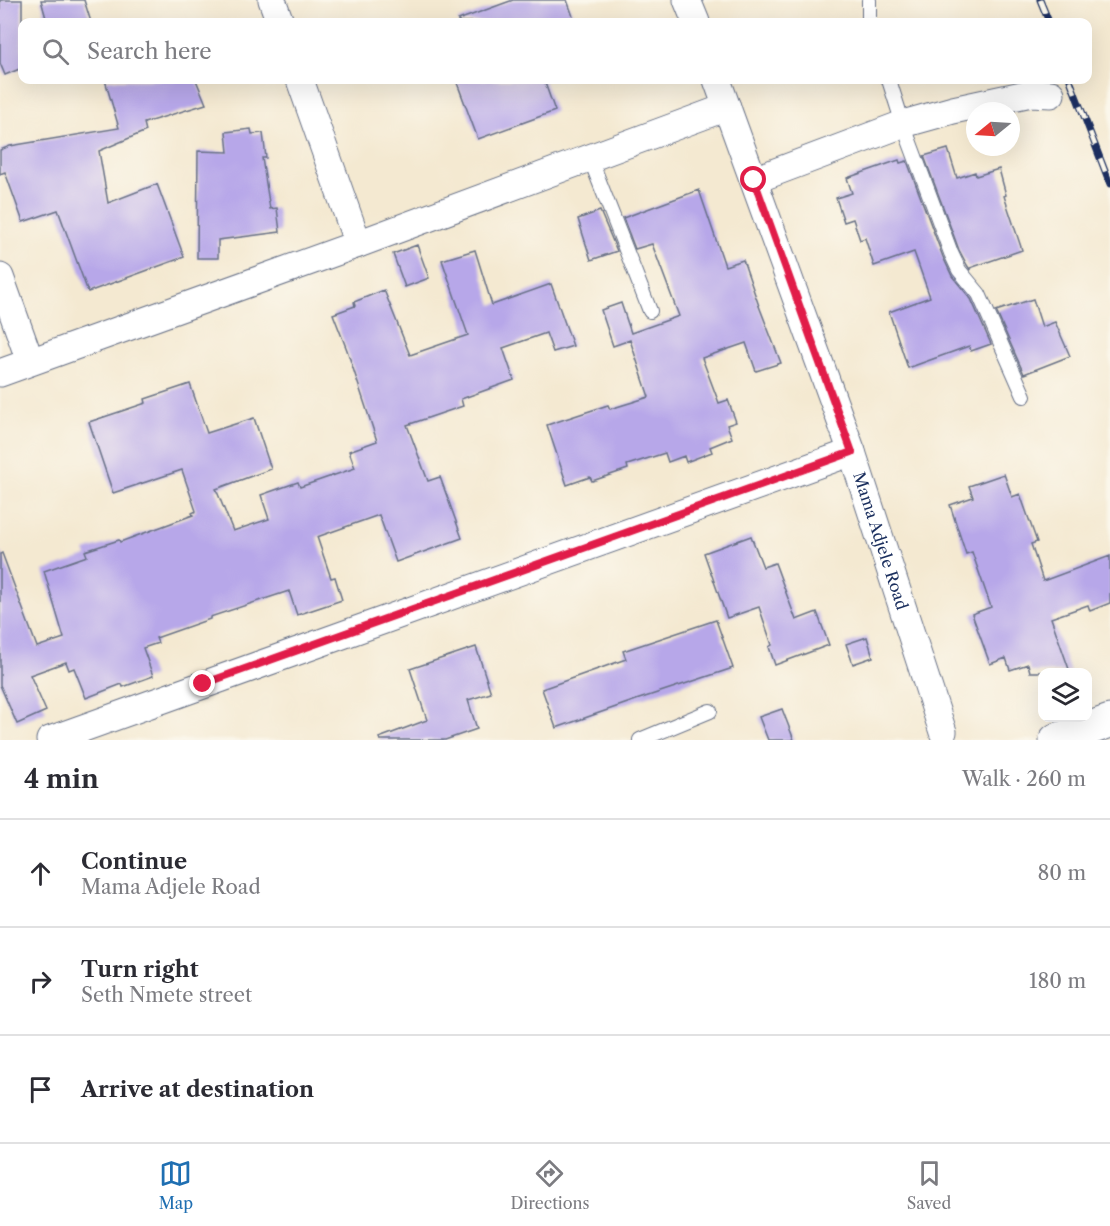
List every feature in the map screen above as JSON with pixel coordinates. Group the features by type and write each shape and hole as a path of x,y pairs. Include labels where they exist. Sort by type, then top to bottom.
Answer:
{"main road":[{"path":"1056,740 1110,721"}],"street":[{"path":"272,0 279,18"},
{"path":"687,0 694,18"},
{"path":"301,84 358,244"},
{"name":"Mama Adjele Road","path":"718,84 852,452 943,732"},
{"path":"754,180 903,124 953,110 1031,93 1051,94"},
{"path":"0,373 358,244 727,107"},
{"path":"0,277 30,361"},
{"path":"50,740 852,452"}],"lane":[{"path":"869,0 869,18"},
{"path":"890,84 951,253 959,270 980,294 1024,396"},
{"path":"590,158 650,311"},
{"path":"640,740 710,711"}],"building":[{"path":"0,0 22,0 22,18 18,18 18,70 5,75 0,63"},
{"path":"41,0 84,0 90,18 46,18"},
{"path":"513,0 567,0 574,18 464,18"},
{"path":"106,84 198,84 206,104 144,123 146,131 99,151 108,203 157,184 184,257 88,292 58,210 23,222 5,172 0,174 0,150 10,146 119,128"},
{"path":"457,84 545,84 555,111 478,139"},
{"path":"251,129 252,134 263,133 266,158 262,158 270,209 277,208 280,232 218,240 218,258 197,258 198,151 228,152 226,132"},
{"path":"948,149 957,178 975,172 976,176 999,169 1006,195 1004,196 1022,250 970,268 970,270 959,250 924,156"},
{"path":"899,160 900,163 907,161 943,257 952,276 971,299 991,344 971,351 969,346 908,368 889,312 930,297 914,252 874,266 865,238 860,240 853,219 844,222 836,198 852,193 847,178"},
{"path":"699,190 725,266 743,260 781,363 756,371 746,343 702,358 719,403 728,400 736,422 727,425 732,438 710,447 712,452 686,462 684,456 668,462 665,453 627,465 628,469 592,481 590,477 567,485 547,425 608,405 610,409 649,397 630,340 613,346 601,310 621,303 631,333 679,316 652,244 635,249 623,218"},
{"path":"600,211 617,251 591,260 578,219"},
{"path":"417,245 429,278 405,287 393,254"},
{"path":"475,250 492,305 551,284 573,346 553,352 546,333 503,348 514,380 461,399 463,406 407,425 428,481 440,477 462,538 396,562 379,515 317,537 331,578 335,577 342,600 297,615 289,591 210,617 210,619 156,638 158,643 143,648 153,676 123,687 122,684 86,698 74,668 69,670 66,662 30,675 46,711 17,724 0,685 0,554 2,553 37,647 64,638 44,571 87,556 85,551 119,540 120,542 193,515 192,513 196,511 182,470 113,493 89,422 146,403 145,399 190,384 207,433 254,418 271,469 216,489 233,531 269,519 261,495 298,482 300,487 355,468 349,451 377,441 333,314 355,306 354,302 384,290 410,355 468,335 442,260"},
{"path":"1033,299 1042,327 1055,322 1070,356 1024,374 996,311"},
{"path":"1004,474 1012,497 1020,494 1037,542 1031,544 1043,581 1110,556 1110,603 1090,611 1088,605 1051,618 1069,668 1038,668 1038,672 1030,672 1028,664 1010,670 1006,658 990,664 972,614 991,607 972,552 966,554 950,505 973,497 969,486"},
{"path":"751,536 763,567 775,563 796,620 817,612 829,645 775,665 769,647 772,645 759,607 727,618 704,553"},
{"path":"716,620 733,668 556,728 542,689 626,659 623,651"},
{"path":"867,637 873,657 853,664 846,644"},
{"path":"476,647 491,693 468,700 477,729 445,740 380,740 379,738 427,720 410,669"},
{"path":"782,709 794,740 768,740 759,717"}],"railway":[{"path":"1040,0 1047,18"},
{"path":"1072,84 1110,184"}],"route":[{"path":"203,684 852,452 754,180"}]}
